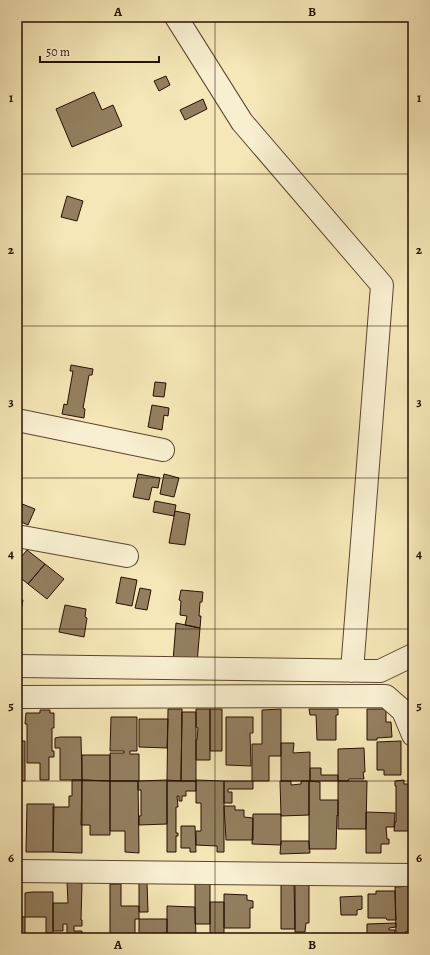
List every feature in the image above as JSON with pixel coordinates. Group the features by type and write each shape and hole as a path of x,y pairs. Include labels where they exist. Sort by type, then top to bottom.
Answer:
{"street":[{"path":"176,17 242,122 382,285 352,671"},
{"path":"17,420 163,450"},
{"path":"17,536 127,556"},
{"path":"17,666 380,671 413,655"},
{"path":"17,697 386,696 403,711 413,735"},
{"path":"17,871 413,875"}],"building":[{"path":"166,76 170,85 159,91 154,81"},
{"path":"94,92 102,110 113,105 122,126 72,147 56,109"},
{"path":"203,99 207,109 185,120 180,110"},
{"path":"67,196 83,201 77,221 61,217"},
{"path":"71,365 93,369 92,375 89,375 83,408 85,409 84,418 62,414 64,404 67,405 73,371 70,371"},
{"path":"155,382 166,383 164,397 153,396"},
{"path":"152,405 169,408 168,416 164,415 162,430 148,427"},
{"path":"138,474 160,478 158,488 152,487 149,500 133,497"},
{"path":"164,474 179,478 174,497 160,494"},
{"path":"155,501 176,505 174,516 153,512"},
{"path":"17,502 35,509 28,525 17,520"},
{"path":"175,511 190,514 185,545 169,543"},
{"path":"27,550 45,564 28,584 17,575 17,562"},
{"path":"45,564 64,579 47,599 28,584"},
{"path":"121,577 137,580 132,606 116,603"},
{"path":"140,588 151,590 147,610 135,608"},
{"path":"181,590 203,592 202,602 200,602 200,628 185,625 187,616 180,615 181,601 179,600"},
{"path":"17,599 23,600 18,626 17,625"},
{"path":"65,605 86,609 85,617 87,618 84,637 59,632"},
{"path":"176,623 200,628 197,663 173,661"},
{"path":"168,709 182,709 181,781 167,780"},
{"path":"196,709 210,709 210,760 196,760 196,740 198,728 196,727"},
{"path":"210,709 222,709 222,751 210,751"},
{"path":"281,709 281,756 269,756 269,781 252,781 252,744 262,744 262,710"},
{"path":"309,709 338,709 338,715 336,715 336,740 317,740 316,715 310,715"},
{"path":"367,709 386,709 386,722 391,722 392,737 367,740"},
{"path":"40,710 50,710 50,713 54,713 54,728 52,728 52,751 54,751 54,757 49,757 49,780 40,780 40,763 27,763 27,724 25,724 26,713 40,713"},
{"path":"182,712 196,712 196,781 181,781"},
{"path":"111,717 137,717 137,751 130,751 130,754 139,754 139,781 110,781 110,753 124,753 124,751 110,751"},
{"path":"226,717 253,717 253,733 250,733 251,766 226,765"},
{"path":"139,719 168,719 167,748 139,747"},
{"path":"81,737 82,780 60,780 60,748 55,748 55,738"},
{"path":"17,741 25,741 25,781 17,781"},
{"path":"401,741 401,775 384,775 384,770 377,770 377,742"},
{"path":"281,743 294,743 293,753 310,752 310,781 281,781"},
{"path":"364,748 364,779 338,781 338,749"},
{"path":"82,755 110,755 110,781 82,780"},
{"path":"310,768 321,768 321,775 338,775 338,781 310,781"},
{"path":"72,780 82,780 82,853 53,852 53,807 69,807 69,796 72,796"},
{"path":"82,780 110,781 110,835 90,835 90,825 81,825"},
{"path":"167,780 167,824 139,825 139,816 141,816 141,790 138,790 138,781"},
{"path":"196,780 224,781 224,852 217,852 217,846 196,845 196,831 201,831 201,803 196,803"},
{"path":"404,780 404,784 413,784 413,831 394,831 396,822 395,781"},
{"path":"110,781 138,781 139,853 125,852 125,831 110,831"},
{"path":"167,781 196,781 196,791 186,791 186,796 182,796 182,801 179,801 179,796 177,796 178,807 176,807 176,833 178,833 178,836 176,836 176,852 167,852"},
{"path":"224,781 253,781 253,789 228,789 228,792 232,792 232,803 224,803"},
{"path":"280,781 291,781 291,785 301,784 301,781 309,781 309,815 281,816"},
{"path":"309,781 320,782 320,800 338,800 336,849 309,849"},
{"path":"338,781 367,781 366,829 338,829"},
{"path":"27,804 54,804 53,852 26,852"},
{"path":"224,806 235,806 235,810 244,810 244,817 253,818 253,840 226,840"},
{"path":"366,812 395,813 394,827 386,827 389,844 381,844 381,853 366,853"},
{"path":"253,814 281,814 281,845 252,844"},
{"path":"181,826 195,826 196,852 190,852 190,848 181,848"},
{"path":"281,841 309,841 310,853 280,854"},
{"path":"210,881 210,924 195,924 195,882"},
{"path":"67,882 82,883 82,926 74,926 74,931 82,931 82,938 67,938 67,924 63,924 63,931 53,931 53,903 68,903"},
{"path":"281,882 294,882 295,929 281,929"},
{"path":"139,883 147,883 148,912 139,912"},
{"path":"295,883 309,883 309,923 306,923 305,932 295,932"},
{"path":"110,884 121,884 121,906 139,906 139,919 135,919 135,938 110,938"},
{"path":"413,886 413,931 405,932 405,938 396,938 395,887"},
{"path":"376,891 395,891 396,920 387,920 386,918 368,918 368,894 376,894"},
{"path":"53,892 53,933 46,933 46,917 25,917 25,893"},
{"path":"224,894 247,895 247,900 253,901 253,908 250,908 250,928 224,928"},
{"path":"362,896 362,909 357,910 357,915 341,915 340,897"},
{"path":"210,902 224,902 224,938 210,938"},
{"path":"167,906 195,907 196,938 167,938"},
{"path":"17,916 25,917 25,938 17,938"},
{"path":"139,919 167,919 167,933 164,933 164,938 139,938"},
{"path":"396,923 396,927 389,928 389,930 395,930 395,938 367,938 367,924"}]}
